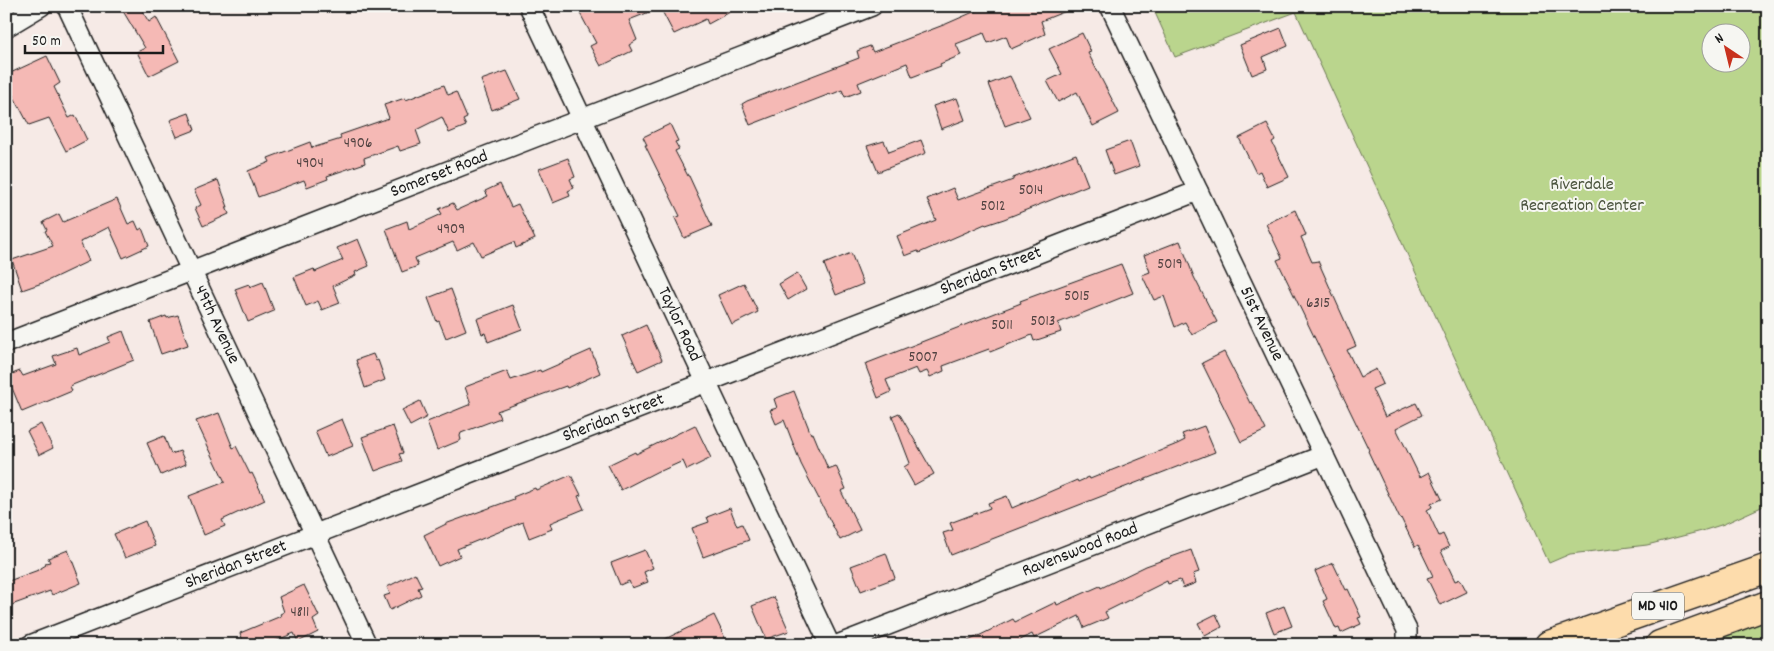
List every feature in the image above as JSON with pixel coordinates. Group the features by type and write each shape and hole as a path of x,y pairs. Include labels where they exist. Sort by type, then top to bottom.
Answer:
{"main road":[{"name":"MD 410","path":"1549,645 1768,568"},
{"name":"MD 410","path":"1660,645 1768,605"}],"street":[{"path":"6,27 41,6"},
{"name":"49th Avenue","path":"66,6 368,645"},
{"name":"Taylor Road","path":"529,6 830,645"},
{"name":"Somerset Road","path":"6,342 872,6"},
{"name":"51st Avenue","path":"1110,6 1407,630 1406,644"},
{"name":"Sheridan Street","path":"30,645 1198,191"},
{"name":"Ravenswood Road","path":"837,645 1324,456"}],"green space":[{"name":"Riverdale Recreation Center","path":"1152,6 1768,6 1768,504 1724,524 1702,531 1647,545 1570,554 1549,563 1296,12 1175,57"},
{"path":"1768,616 1768,645 1693,645"}],"building":[{"path":"120,6 139,6 149,22 156,17 179,61 149,76 137,52 145,48"},
{"path":"576,6 662,7 629,20 637,40 629,45 632,51 601,66 590,46 596,43"},
{"path":"672,6 741,6 708,24 706,19 674,34 662,11"},
{"path":"987,6 1076,7 1041,21 1045,34 1011,49 1006,36 988,43 984,33 956,44 961,55 940,64 941,66 912,77 907,63 858,83 861,91 845,97 842,90 750,125 742,104 747,101 859,58 857,51 870,46 873,52"},
{"path":"1281,28 1288,46 1263,57 1267,69 1252,75 1240,45"},
{"path":"1082,33 1091,52 1088,53 1119,113 1093,126 1077,92 1058,102 1047,81 1062,74 1049,49"},
{"path":"47,56 60,83 54,87 69,118 75,115 87,140 66,151 49,118 29,125 13,95 6,99 6,75"},
{"path":"507,71 520,99 492,110 481,80"},
{"path":"1010,76 1030,117 1005,126 989,84"},
{"path":"444,85 448,95 456,92 467,118 463,120 466,126 449,133 442,117 416,130 421,144 400,151 398,146 364,158 365,163 327,176 328,179 307,187 304,180 258,197 248,171 270,162 268,158 310,142 312,148 341,139 340,135 389,118 384,105 405,98 406,100"},
{"path":"957,98 965,120 941,129 933,106"},
{"path":"189,113 195,130 177,137 170,120"},
{"path":"670,124 678,141 675,142 679,149 675,151 712,226 684,238 675,218 680,216 645,145 647,145 643,137"},
{"path":"1267,124 1275,140 1272,142 1289,177 1267,187 1260,171 1256,173 1239,138"},
{"path":"921,140 926,153 878,172 867,146 884,141 889,152"},
{"path":"1130,141 1139,166 1114,175 1105,150"},
{"path":"1076,154 1088,185 1004,219 985,224 919,253 918,251 905,256 897,236 936,220 927,199 953,188 958,200"},
{"path":"568,158 575,177 570,179 574,188 568,191 570,196 553,203 539,169"},
{"path":"218,180 229,214 203,226 195,208 201,205 194,190"},
{"path":"500,184 511,207 518,204 535,239 516,248 514,242 481,256 474,242 457,250 453,242 415,258 418,266 402,272 386,229 407,221 409,229 442,214 439,209 453,203 457,210 488,196 485,191"},
{"path":"117,199 128,224 135,221 139,230 142,228 149,246 123,258 109,227 80,242 89,261 45,282 22,290 12,260 53,246 45,231 47,230 43,222 59,214 63,222"},
{"path":"1295,210 1306,235 1301,237 1312,262 1318,261 1356,346 1347,350 1360,377 1376,369 1383,384 1372,389 1385,417 1416,403 1422,415 1396,428 1420,477 1429,472 1442,499 1431,504 1432,507 1427,510 1439,536 1443,534 1449,547 1441,551 1455,581 1460,579 1467,592 1440,605 1427,578 1433,576 1418,545 1415,547 1400,519 1369,450 1277,260 1282,258 1266,224"},
{"path":"358,239 369,266 355,272 356,275 333,286 340,303 322,310 318,301 306,306 294,277 314,269 315,272 343,260 337,248"},
{"path":"1180,241 1194,277 1217,322 1192,335 1185,322 1175,327 1164,296 1154,300 1142,275 1150,272 1144,255"},
{"path":"851,253 863,284 836,295 824,264"},
{"path":"1121,264 1133,293 1058,323 1061,332 1034,341 1032,335 990,352 989,349 943,366 944,371 930,377 927,371 919,374 916,368 886,380 891,392 878,398 865,364 1021,303 1020,301"},
{"path":"797,273 806,289 788,300 779,284"},
{"path":"263,282 274,311 248,322 235,289 249,284 250,287"},
{"path":"744,283 758,312 732,325 718,295"},
{"path":"451,289 466,330 446,338 439,321 437,322 428,298"},
{"path":"513,305 522,329 488,342 485,333 482,334 477,319"},
{"path":"178,315 188,345 161,354 150,322 166,316 167,318"},
{"path":"646,325 662,360 638,371 622,336"},
{"path":"123,331 134,360 70,386 72,391 22,412 7,376 20,371 23,376 56,364 53,356 77,348 79,355 110,342 108,337"},
{"path":"591,350 600,373 567,388 566,386 497,411 500,418 461,433 461,440 437,450 427,422 471,404 465,387 507,371 511,380 540,370 541,372"},
{"path":"1224,352 1266,430 1241,442 1202,363"},
{"path":"373,354 376,361 378,360 385,380 365,388 356,360"},
{"path":"794,391 811,434 813,433 828,469 836,466 846,489 841,491 860,530 840,540 801,464 784,420 776,424 770,410 777,408 774,399"},
{"path":"420,401 427,417 410,426 402,410"},
{"path":"219,413 233,448 236,446 265,500 222,520 225,526 204,535 189,496 225,482 196,421"},
{"path":"899,413 934,474 914,485 904,467 910,463 892,416"},
{"path":"342,419 353,446 326,457 315,431"},
{"path":"41,424 53,448 39,455 27,431"},
{"path":"695,425 711,458 687,470 683,461 660,470 621,490 608,465 635,452 636,454"},
{"path":"393,426 403,453 399,454 402,461 375,471 362,437"},
{"path":"1204,426 1215,452 951,555 943,533 953,530 950,523 990,508 988,503 1007,496 1012,508 1077,480 1078,482 1089,477 1090,479 1177,444 1185,440 1182,434"},
{"path":"164,436 171,454 180,451 186,464 161,475 147,443"},
{"path":"571,475 581,495 578,496 584,509 550,523 552,529 529,538 523,522 457,549 460,556 438,566 424,535 448,523 514,499 513,497 535,488 536,490"},
{"path":"730,508 737,526 742,524 749,540 703,557 692,528 709,522 707,517"},
{"path":"145,521 155,546 125,558 114,534"},
{"path":"68,550 81,583 52,595 50,591 6,607 6,582 41,569 46,565 45,563 50,562 48,558"},
{"path":"645,550 653,568 644,572 648,582 632,588 629,581 620,585 611,563"},
{"path":"1191,550 1199,572 1193,574 1196,583 1183,588 1180,580 1168,584 1167,581 1105,612 1108,618 1084,628 1079,616 1034,638 1032,634 1011,645 960,645 1013,619 1015,622 1056,602 1057,605 1100,586 1101,588 1146,566"},
{"path":"886,553 895,578 861,591 851,566"},
{"path":"1333,563 1361,617 1358,618 1361,624 1341,633 1339,628 1336,629 1323,601 1327,599 1315,571"},
{"path":"415,573 422,587 418,588 421,595 390,610 384,596 390,594 387,587"},
{"path":"304,585 319,616 313,620 318,632 298,642 294,633 266,645 245,645 240,633 281,616 280,614 284,612 279,597"},
{"path":"774,597 789,631 766,639 752,606"},
{"path":"1284,606 1292,626 1274,633 1266,613"},
{"path":"1216,614 1222,627 1205,636 1198,623"},
{"path":"714,615 726,640 716,645 653,645"}]}
